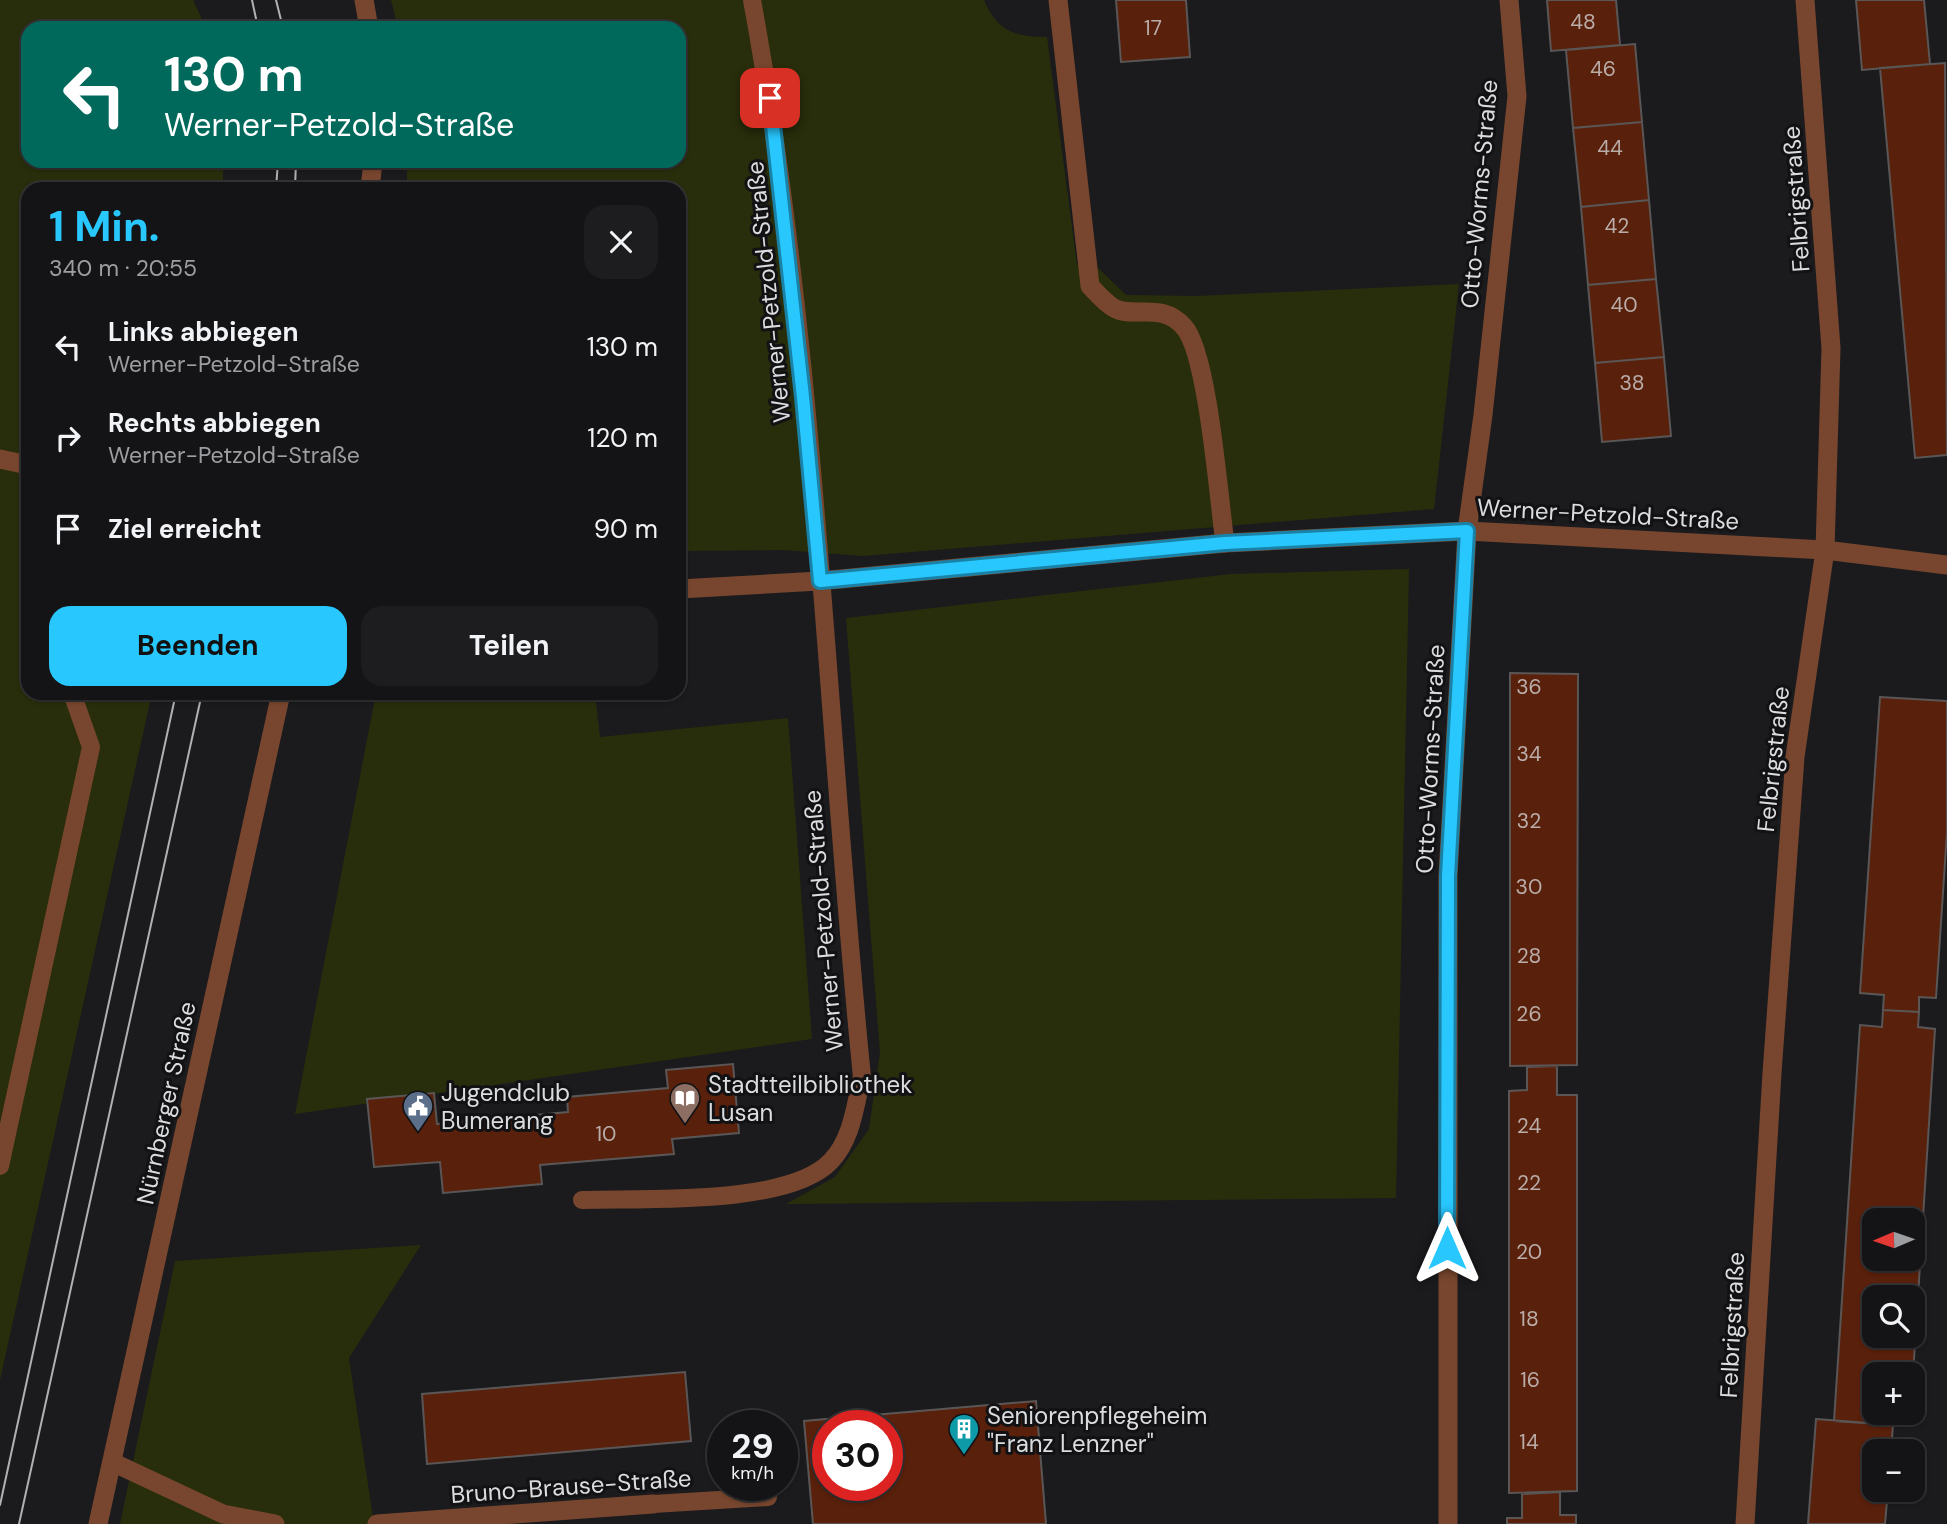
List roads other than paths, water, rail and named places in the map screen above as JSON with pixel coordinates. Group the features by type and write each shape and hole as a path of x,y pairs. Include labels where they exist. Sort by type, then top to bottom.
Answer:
{"street":[{"path":"364,0 368,21"},
{"path":"1058,0 1090,286 1115,309 1161,312 1184,327 1197,351 1225,543"},
{"name":"Otto-Worms-Straße","path":"1448,1524 1448,876 1467,531 1483,415 1517,96 1508,0"},
{"name":"Felbrigstraße","path":"1745,1524 1793,781 1825,550 1831,348 1805,0"},
{"path":"0,459 21,464"},
{"name":"Werner-Petzold-Straße","path":"686,589 820,581 1225,543 1467,531 1825,550 1947,565"},
{"name":"Nürnberger Straße","path":"97,1524 279,700"},
{"path":"112,1462 223,1514 275,1524"},
{"name":"Bruno-Brause-Straße","path":"377,1524 653,1504"}],"lane":[{"name":"Werner-Petzold-Straße","path":"582,1200 757,1193 799,1182 831,1162 848,1135 862,1077 820,581 774,122 752,0"},
{"path":"0,1166 92,747 75,700"},
{"name":"Bruno-Brause-Straße","path":"653,1504 707,1501"}],"tram line":[{"path":"252,0 256,21"},
{"path":"276,0 281,21"},
{"path":"276,182 278,168"},
{"path":"295,182 296,168"},
{"path":"0,1505 174,700"},
{"path":"19,1524 200,700"}],"place":[{"name":"Stadtteilbibliothek Lusan","path":"685,1125"},
{"name":"Jugendclub Bumerang","path":"418,1133"},
{"name":"Seniorenpflegeheim \"Franz Lenzner\"","path":"964,1456"}]}
